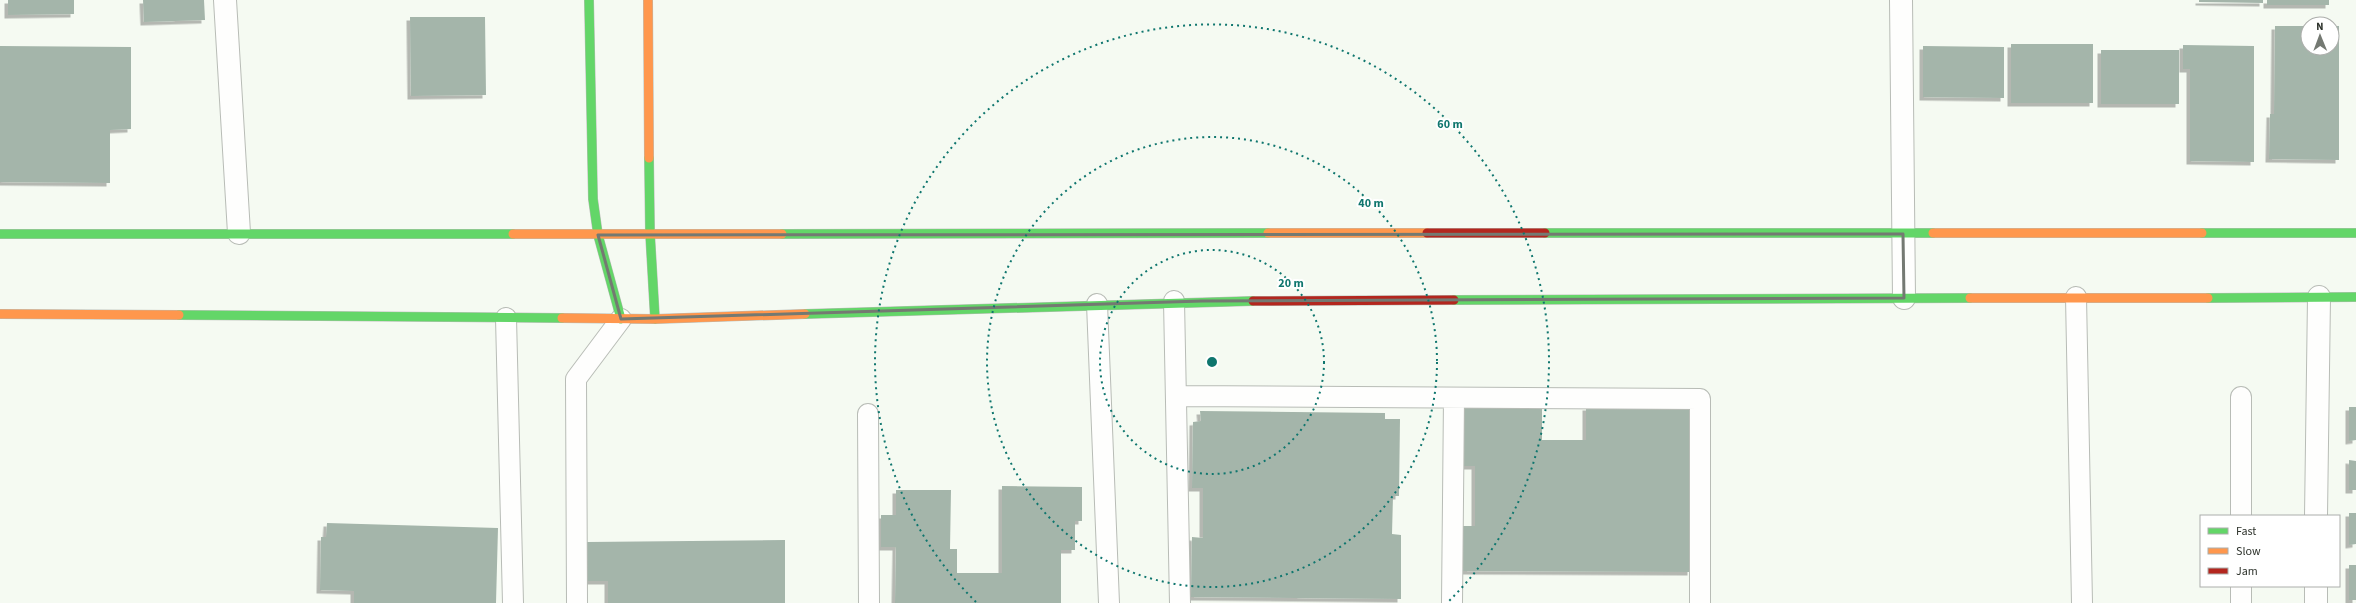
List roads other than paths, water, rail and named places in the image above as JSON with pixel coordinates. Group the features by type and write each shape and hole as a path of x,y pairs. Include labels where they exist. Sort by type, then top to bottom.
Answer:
{"street":[{"path":"225,0 238,233"},
{"path":"589,0 593,199 598,234 621,319"},
{"path":"648,0 650,233 655,319"},
{"path":"1901,0 1904,298"},
{"path":"0,234 2356,233"},
{"path":"2316,515 2319,297"},
{"path":"0,314 655,319 1174,301 2356,297"},
{"path":"2316,587 2316,603"}],"lane":[{"path":"2076,297 2082,603"},
{"path":"1174,301 1180,603"},
{"path":"1097,304 1109,603"},
{"path":"506,318 513,603"},
{"path":"577,603 576,379 621,319"},
{"path":"1176,396 1700,399 1700,603"},
{"path":"2241,397 2241,515"},
{"path":"1452,603 1454,398"},
{"path":"868,414 868,603"},
{"path":"2241,587 2241,603"}]}
